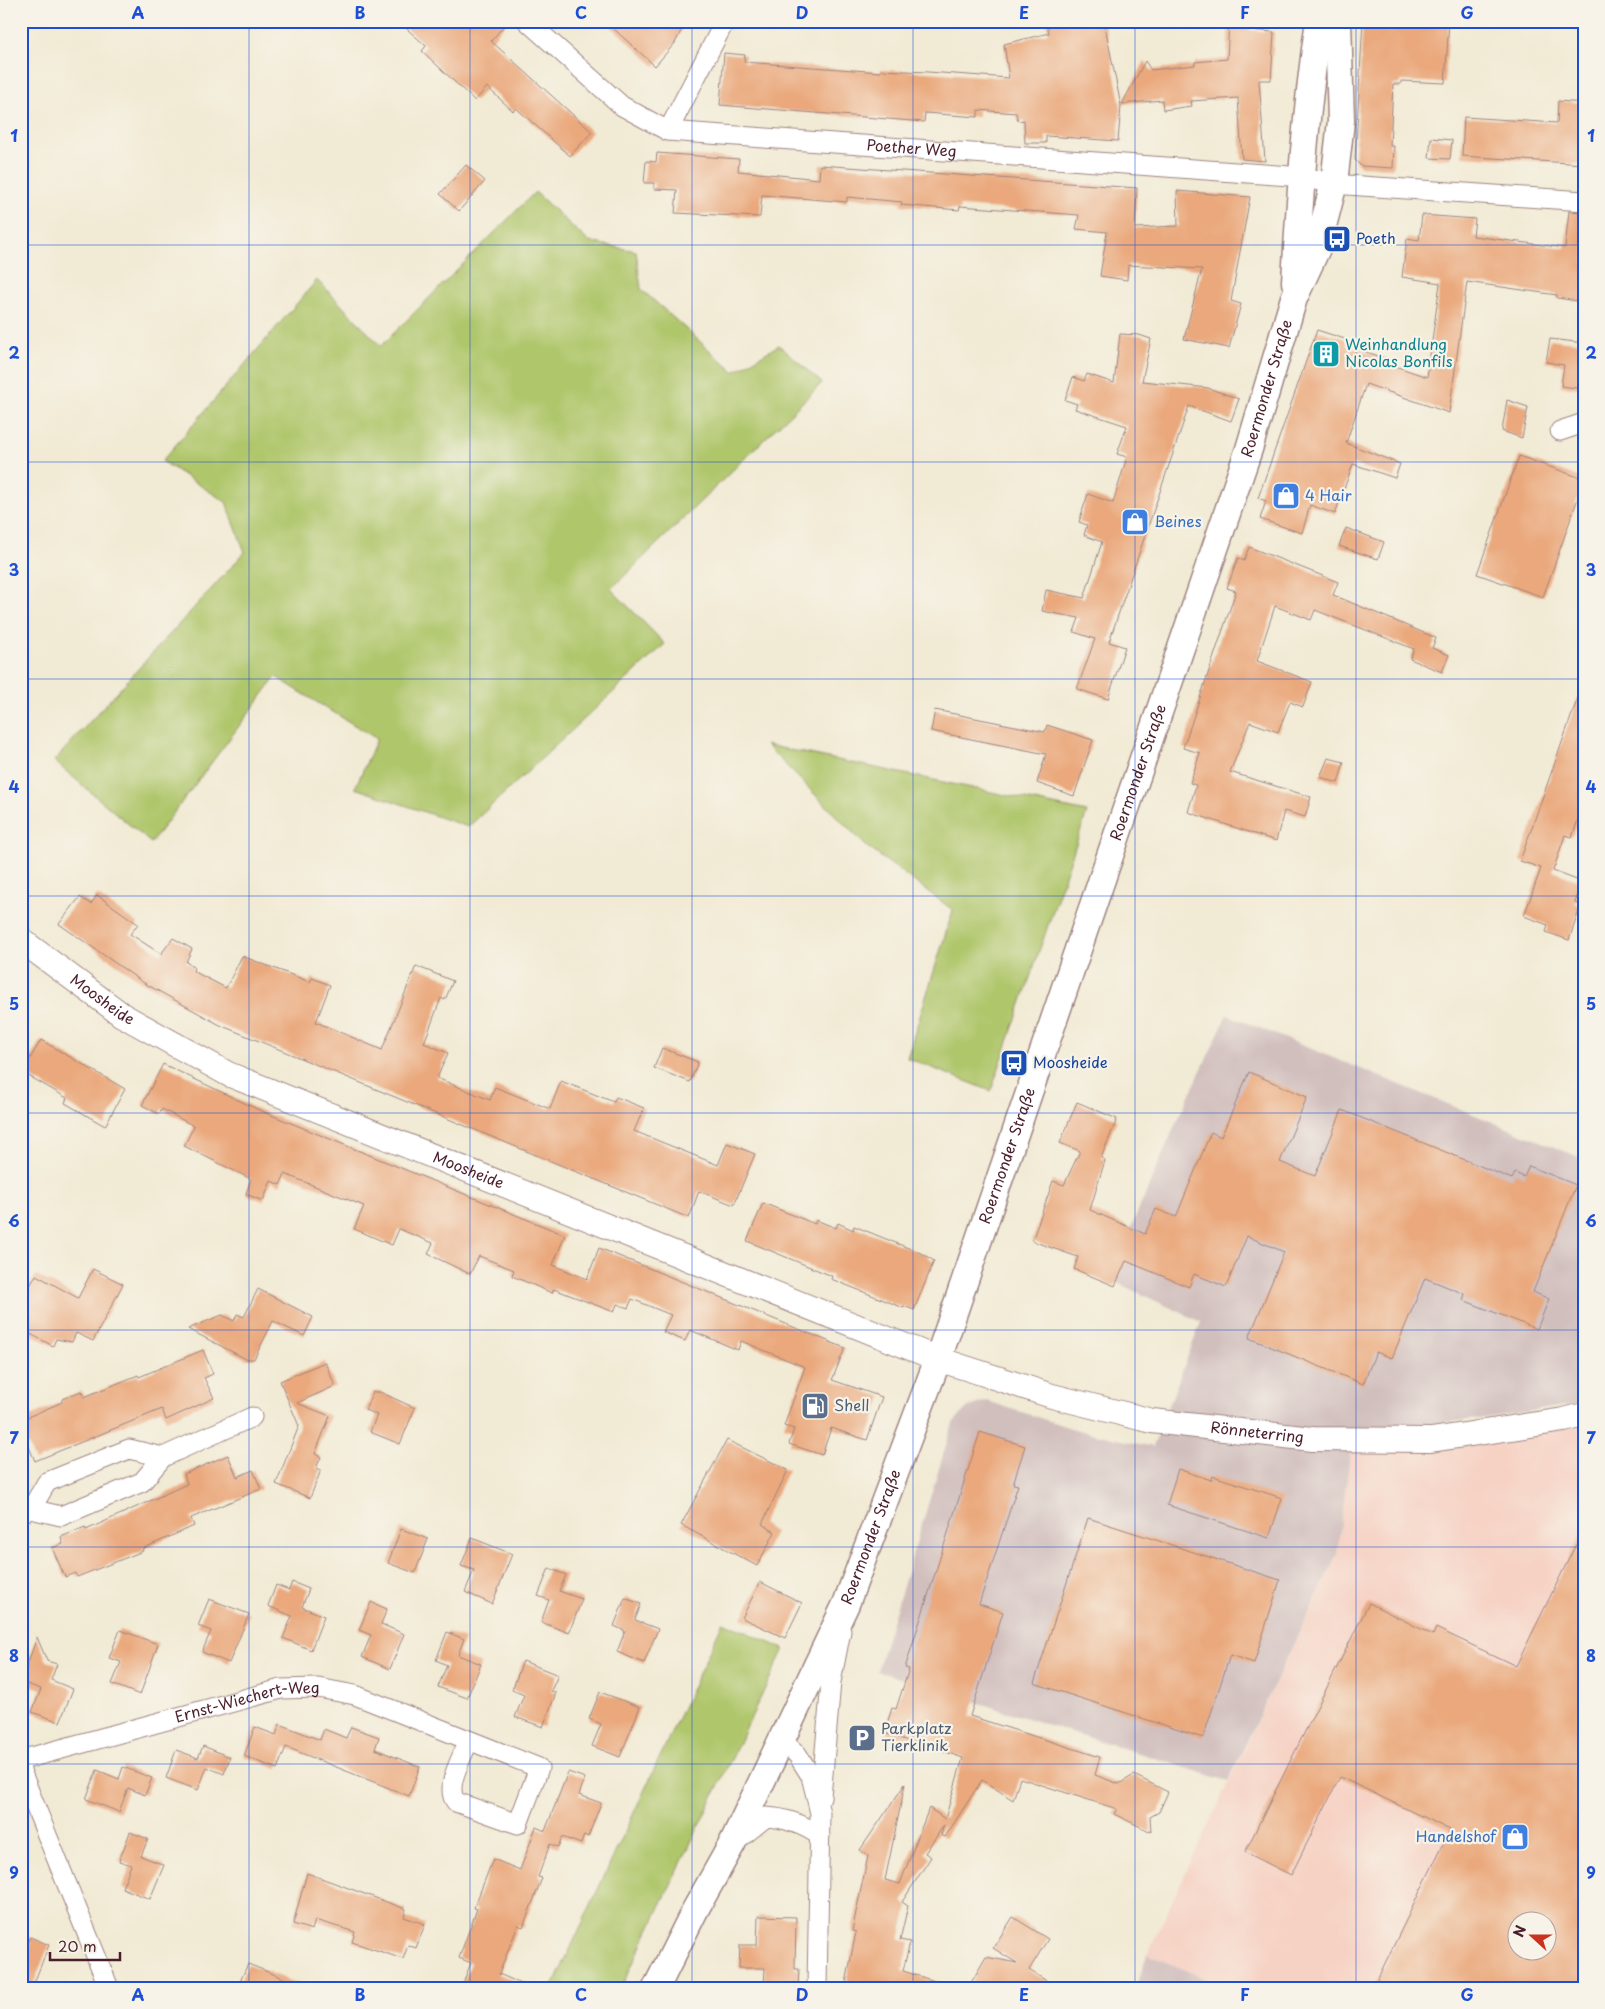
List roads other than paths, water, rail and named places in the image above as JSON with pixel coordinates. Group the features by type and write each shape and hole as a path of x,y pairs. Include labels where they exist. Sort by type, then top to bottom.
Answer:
{"main road":[{"name":"Roermonder Straße","path":"1294,298 1300,178 1319,21"},
{"name":"Roermonder Straße","path":"656,1988 783,1742 846,1604 938,1359 1249,449 1294,298 1318,246 1334,183 1341,122 1338,21"}],"street":[{"name":"Poether Weg","path":"527,21 622,106 668,131 1300,178 1334,183"},
{"path":"668,131 725,21"},
{"path":"1334,183 1584,201"},
{"path":"1560,431 1584,423"},
{"name":"Moosheide","path":"21,940 122,1015 228,1074 938,1359"},
{"name":"Rönneterring","path":"938,1359 1052,1396 1152,1422 1312,1439 1431,1440 1564,1420 1584,1415"},
{"path":"163,1457 129,1449 47,1482 26,1511 61,1516 142,1482 163,1457 252,1417"},
{"path":"817,1988 820,1813 831,1682 846,1604"},
{"name":"Ernst-Wiechert-Weg","path":"21,1760 281,1689 318,1688 356,1695 468,1742 539,1768 518,1824 456,1802 453,1798 451,1788 468,1742"},
{"path":"783,1742 797,1754 811,1776 820,1813"},
{"path":"21,1771 109,1988"},
{"path":"732,1844 766,1817 786,1818 808,1827 820,1836"}],"place":[{"name":"Poeth","path":"1337,239"},
{"name":"Weinhandlung Nicolas Bonfils","path":"1326,354"},
{"name":"4 Hair","path":"1286,496"},
{"name":"Beines","path":"1135,522"},
{"name":"Moosheide","path":"1014,1063"},
{"name":"Shell","path":"815,1406"},
{"name":"Parkplatz Tierklinik","path":"862,1738"},
{"name":"Handelshof","path":"1515,1837"}]}
